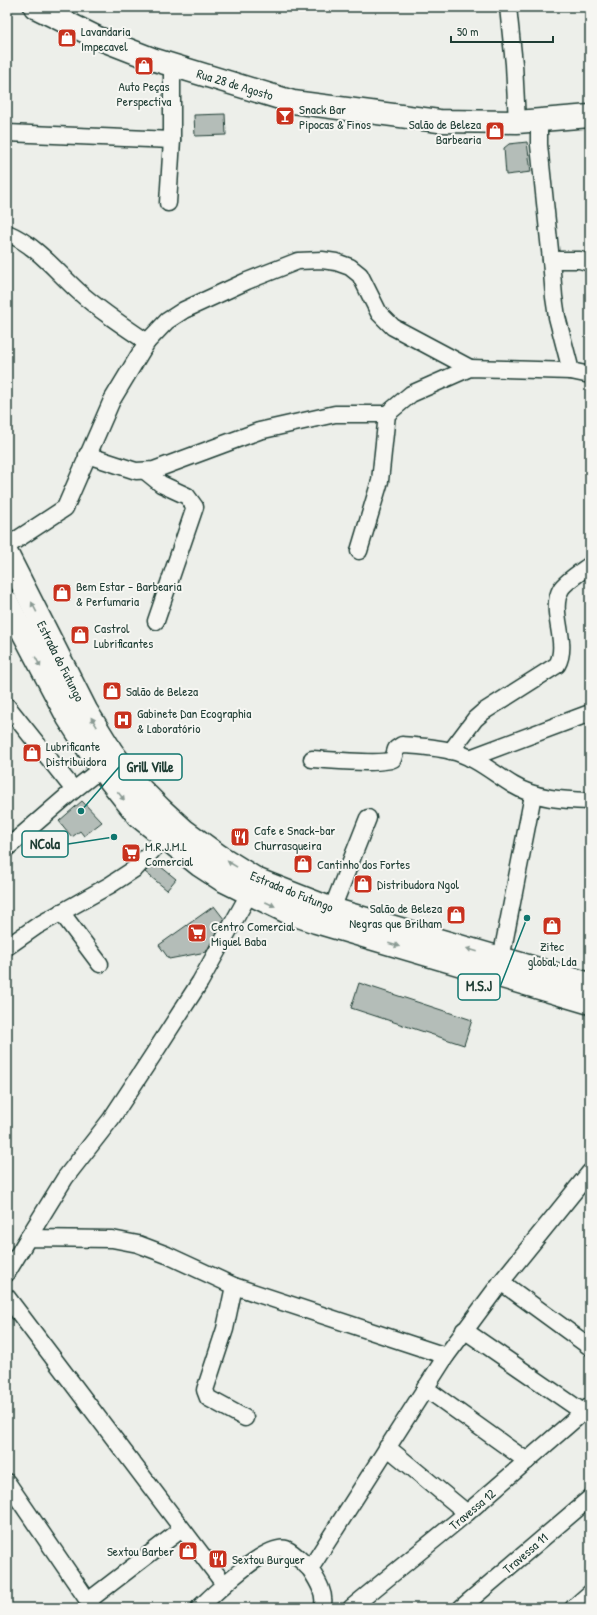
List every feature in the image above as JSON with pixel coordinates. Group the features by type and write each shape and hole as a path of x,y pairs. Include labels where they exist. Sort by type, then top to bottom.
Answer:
{"main road":[{"name":"Rua 28 de Agosto","path":"35,7 98,38 172,65 294,102 439,121 517,122 590,116"},
{"name":"Estrada do Futungo","path":"7,554 86,710 112,752 137,785 184,830 258,880 332,909 589,986"},
{"name":"Estrada do Futungo","path":"7,602 68,718 101,769 138,816 199,865 222,880 249,894 287,912 316,922 589,986"}],"street":[{"path":"508,7 514,64 517,122"},
{"path":"168,203 172,140 172,65"},
{"path":"539,121 539,145 554,297 557,317 572,371"},
{"path":"7,133 172,140"},
{"path":"7,233 36,250 79,292 106,314 147,342"},
{"path":"7,546 65,508 112,400 147,342 167,321 184,310 212,297 247,281 298,261 322,260 336,262 350,267 360,275 379,313 393,327 470,368"},
{"path":"551,260 580,260 590,263"},
{"path":"87,455 136,471 145,472 259,431 335,414 387,414 411,394 470,368 572,371 590,375"},
{"path":"359,551 380,481 387,414"},
{"path":"145,472 161,484 187,496 195,507 156,620"},
{"path":"452,751 475,719 483,712 557,665 561,658 561,646 556,600 562,588 590,565"},
{"path":"8,709 74,790"},
{"path":"470,758 590,713"},
{"path":"312,759 388,761 393,759 396,749 402,744 452,751 470,758 513,785 533,795 556,799 590,801"},
{"path":"7,848 74,790 101,769"},
{"path":"501,959 533,795"},
{"path":"332,909 368,818"},
{"path":"7,947 37,926 110,885 136,868 164,838"},
{"path":"7,1273 65,1178 111,1120 200,982 249,894"},
{"path":"61,912 100,964"},
{"path":"310,1569 425,1388 464,1330 590,1172"},
{"path":"28,1238 112,1239 138,1244 234,1286 446,1356"},
{"path":"501,1282 590,1347"},
{"path":"234,1286 225,1329 205,1390 208,1398 244,1418"},
{"path":"7,1297 224,1584"},
{"path":"464,1330 586,1409"},
{"path":"425,1388 527,1461"},
{"name":"Travessa 12","path":"351,1608 467,1513 586,1409"},
{"path":"387,1447 467,1513"},
{"path":"7,1482 90,1604 182,1529"},
{"name":"Travessa 11","path":"461,1608 590,1498"},
{"path":"199,1608 224,1584 266,1552 276,1548 286,1549 310,1569 318,1581 326,1607"},
{"path":"573,1608 590,1594"}],"building":[{"path":"225,114 226,135 195,136 194,115"},
{"path":"527,142 531,172 506,175 504,148 509,144"},
{"path":"82,801 102,822 84,836 80,831 72,837 59,821"},
{"path":"155,862 176,879 167,890 145,872"},
{"name":"Centro Comercial Miguel Baba","path":"214,906 224,919 206,952 169,959 159,945"},
{"path":"359,983 472,1020 464,1045 351,1008"}],"place":[{"name":"Lavandaria Impecavel","path":"67,38"},
{"name":"Auto Peças Perspectiva","path":"144,66"},
{"name":"Snack Bar Pipocas & Finos","path":"285,116"},
{"name":"Salão de Beleza Barbearia","path":"495,131"},
{"name":"Bem Estar - Barbearia & Perfumaria","path":"62,593"},
{"name":"Castrol Lubrificantes","path":"80,635"},
{"name":"Salão de Beleza","path":"112,691"},
{"name":"Gabinete Dan Ecographia & Laboratório","path":"123,720"},
{"name":"Lubrificante Distribuidora","path":"32,753"},
{"name":"Grill Ville","path":"81,811"},
{"name":"NCola","path":"114,837"},
{"name":"Cafe e Snack-bar Churrasqueira","path":"240,837"},
{"name":"M.R.J.M.L Comercial","path":"131,853"},
{"name":"Cantinho dos Fortes","path":"303,864"},
{"name":"Distribudora Ngol","path":"363,884"},
{"name":"Salão de Beleza Negras que Brilham","path":"456,915"},
{"name":"M.S.J","path":"527,918"},
{"name":"Zitec global, Lda","path":"552,926"},
{"name":"Centro Comercial Miguel Baba","path":"197,933"},
{"name":"Sextou Barber","path":"188,1551"},
{"name":"Sextou Burguer","path":"218,1559"}]}
